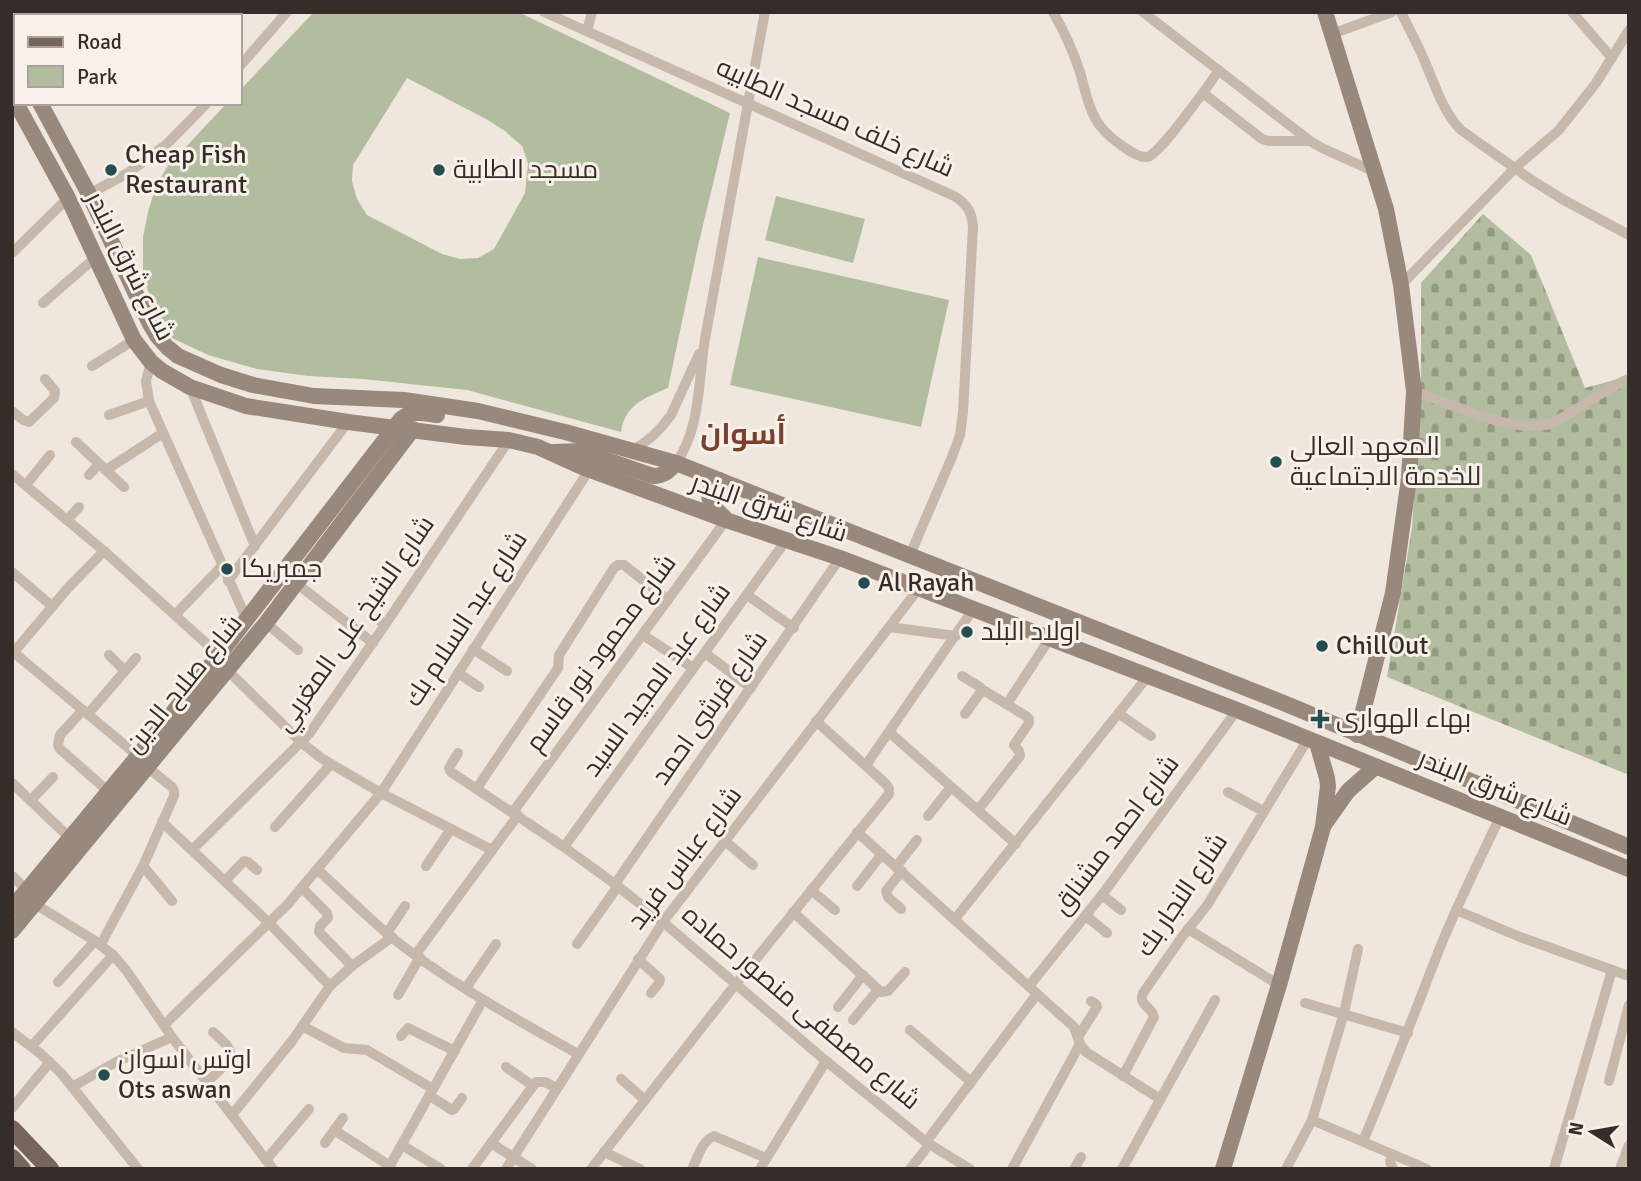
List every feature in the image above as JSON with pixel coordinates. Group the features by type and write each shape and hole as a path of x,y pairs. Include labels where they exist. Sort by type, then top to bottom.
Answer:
{"main road":[{"path":"1325,12 1386,209 1401,285 1415,391 1409,478 1393,596 1357,735"},
{"name":"شارع شرق البندر","path":"17,105 68,198 134,340 151,362 190,387 246,406 348,422 509,440 551,452 589,470 974,608 1237,710 1629,869"},
{"name":"شارع شرق البندر","path":"41,105 89,194 150,324 167,348 178,356 221,375 285,392 326,397 404,400 455,407 502,416 676,463 1273,699 1629,847"},
{"path":"394,427 407,414 418,412 476,421 502,416"},
{"name":"شارع صلاح الدين","path":"12,931 70,838 109,792 143,762 219,655 394,427"},
{"name":"شارع صلاح الدين","path":"12,908 31,897 143,762 227,670 266,623 413,429"},
{"path":"551,452 580,451 653,476 668,472 676,463"},
{"path":"720,480 710,490 709,497 711,504 726,520"},
{"path":"1223,1169 1279,985 1323,827 1328,778 1313,741"},
{"path":"1323,827 1348,791 1376,767"},
{"path":"12,1129 50,1169"},
{"path":"12,1158 22,1169"}],"street":[{"name":"شارع خلف مسجد الطابيه","path":"544,12 954,196 969,208 973,217 960,435 910,555"},
{"path":"587,31 592,12"},
{"path":"676,463 692,431 705,342 765,12"},
{"path":"1053,12 1064,30 1092,111 1101,127 1136,156 1143,158 1151,155 1166,140 1219,71"},
{"path":"1143,12 1310,141 1375,172"},
{"path":"1332,34 1392,12"},
{"path":"1401,12 1453,123 1478,143 1562,199 1629,236"},
{"path":"1572,12 1612,58"},
{"path":"242,64 283,13"},
{"path":"1401,285 1515,168 1559,130 1579,107 1629,30"},
{"path":"1203,93 1262,139 1310,141"},
{"path":"89,194 128,173 167,144 205,105"},
{"path":"12,253 68,198"},
{"path":"43,303 95,258"},
{"path":"92,366 134,340"},
{"path":"631,451 659,432 705,342"},
{"path":"151,362 146,382 149,401 247,620"},
{"path":"12,411 29,422 54,398 55,391 45,379"},
{"path":"1415,391 1479,415 1530,427 1550,424 1575,412 1629,379"},
{"path":"190,387 255,546"},
{"path":"109,415 149,401"},
{"path":"228,581 348,422"},
{"path":"89,475 163,433"},
{"name":"شارع الشيخ على المغربي","path":"192,850 309,734 509,440"},
{"path":"76,442 124,487"},
{"path":"26,485 50,455"},
{"name":"شارع عبد السلام بك","path":"164,1025 302,888 381,793 589,470"},
{"path":"12,474 104,551 219,655"},
{"path":"68,520 79,507"},
{"name":"شارع محمود نور قاسم","path":"398,995 418,956 515,814 726,520"},
{"name":"شارع عبد المجيد السيد","path":"565,846 787,539"},
{"path":"58,982 98,942 143,866 174,796 172,787 13,651 104,551"},
{"name":"شارع قرشى احمد","path":"577,944 840,558"},
{"path":"477,788 558,668 559,654 614,568 624,565 668,600"},
{"path":"175,615 222,566"},
{"path":"12,572 52,606"},
{"path":"296,583 373,643"},
{"name":"شارع عباس فريد","path":"506,1169 663,922 919,588"},
{"path":"747,595 793,628"},
{"path":"866,765 974,608"},
{"path":"372,614 385,625"},
{"path":"266,623 298,650"},
{"path":"889,626 956,636"},
{"path":"643,635 693,668"},
{"path":"1007,704 1049,638"},
{"path":"473,649 507,671"},
{"path":"705,653 751,688"},
{"path":"109,655 125,671"},
{"path":"109,792 58,745 60,736 136,658"},
{"path":"227,670 302,743 331,764 492,850"},
{"path":"458,673 479,687"},
{"path":"962,676 1029,719 1014,746 1020,756 978,810"},
{"path":"956,919 1148,677"},
{"path":"965,714 982,691"},
{"name":"شارع احمد مشناق","path":"910,1169 1033,990 1237,710"},
{"path":"1119,714 1151,736"},
{"path":"591,1169 734,985 889,794 886,785 866,765 816,721"},
{"path":"889,732 1016,844"},
{"name":"شارع النجار بك","path":"1123,1076 1154,1017 1151,1010 1142,1004 1141,997 1208,904 1263,811 1313,741"},
{"name":"شارع مصطفى منصور حماده","path":"458,753 450,765 450,770 565,846 616,885 928,1144 970,1169"},
{"path":"275,827 331,764"},
{"path":"31,800 53,777"},
{"path":"12,783 70,838"},
{"path":"928,816 951,787"},
{"path":"1228,792 1263,811"},
{"path":"1363,1141 1456,910 1500,817"},
{"path":"162,822 269,923 330,986"},
{"path":"426,866 451,829"},
{"path":"857,832 1074,1027 1086,1052 1160,1099"},
{"path":"901,909 888,897 886,891 917,839"},
{"path":"724,841 753,865"},
{"path":"857,886 882,854"},
{"path":"225,881 244,861 257,870"},
{"path":"143,866 173,901"},
{"path":"318,870 389,935 418,956 483,1000 578,1054"},
{"path":"12,876 31,897 113,954 172,1037 269,1164 309,1109"},
{"path":"302,888 327,913 328,918 320,926 319,932 352,966"},
{"path":"811,890 835,910"},
{"path":"1102,895 1121,910"},
{"path":"232,1115 292,1041 330,986 389,935 405,906"},
{"path":"1456,910 1520,937 1629,976"},
{"path":"793,912 881,992 888,991 905,972"},
{"path":"1086,916 1107,933"},
{"path":"1188,929 1279,985"},
{"path":"466,988 496,944"},
{"path":"1286,1169 1312,1120 1344,1013 1358,949"},
{"path":"32,1046 113,954"},
{"path":"638,960 659,976 659,984 650,993"},
{"path":"1554,1169 1612,970"},
{"path":"838,1007 863,975"},
{"path":"853,1020 878,990"},
{"path":"334,1130 389,1167 483,1000"},
{"path":"1122,1169 1215,1000"},
{"path":"1012,1169 1097,1007 1091,1001"},
{"path":"1305,1003 1408,1033"},
{"path":"1609,1082 1629,1005"},
{"path":"302,1026 344,1048 367,1050 432,1092 452,1110 462,1097"},
{"path":"401,1036 408,1028 455,1051"},
{"path":"910,1030 971,1082"},
{"path":"12,1032 50,1062 138,1169"},
{"path":"207,1082 230,1060 232,1053 213,1032"},
{"path":"72,1087 124,1058 172,1037"},
{"path":"760,1169 826,1061"},
{"path":"12,1108 50,1062"},
{"path":"506,1067 533,1086"},
{"path":"621,1079 645,1100"},
{"path":"472,1169 536,1082 545,1082 556,1088"},
{"path":"325,1143 343,1118"},
{"path":"1312,1120 1427,1169"},
{"path":"692,1169 704,1144 714,1136 766,1158"},
{"path":"491,1143 532,1169"},
{"path":"402,1145 441,1169"},
{"path":"1620,1169 1629,1145"},
{"path":"604,1152 640,1169"},
{"path":"1392,1155 1390,1162 1393,1169"},
{"path":"1074,1169 1081,1157"}],"green space":[{"path":"314,12 518,12 730,113 668,388 637,403 623,422 621,432 467,390 257,369 208,355 172,338 156,314 143,276 143,237 148,212 156,186 167,167 225,105 242,105 242,88","holes":["407,78 505,131 522,146 528,163 525,193 494,249 478,258 460,259 442,254 367,215 357,199 352,181 353,165"]},
{"path":"776,196 865,219 853,263 765,240"},
{"path":"1483,214 1531,255 1585,388 1629,376 1629,775 1387,677 1412,528 1421,382 1421,283"},
{"path":"758,257 949,300 921,427 730,385"}],"place":[{"name":"Cheap Fish Restaurant","path":"111,170"},
{"name":"مسجد الطابية","path":"439,170"},
{"name":"المعهد العالى للخدمة الاجتماعية","path":"1276,462"},
{"name":"جمبريكا","path":"227,569"},
{"name":"Al Rayah","path":"864,583"},
{"name":"اولاد البلد","path":"967,632"},
{"name":"ChillOut","path":"1322,646"},
{"name":"بهاء الهوارى","path":"1320,719"},
{"name":"اوتس اسوان Ots aswan","path":"104,1075"}],"district":[{"name":"أسوان","path":"743,434"}]}
